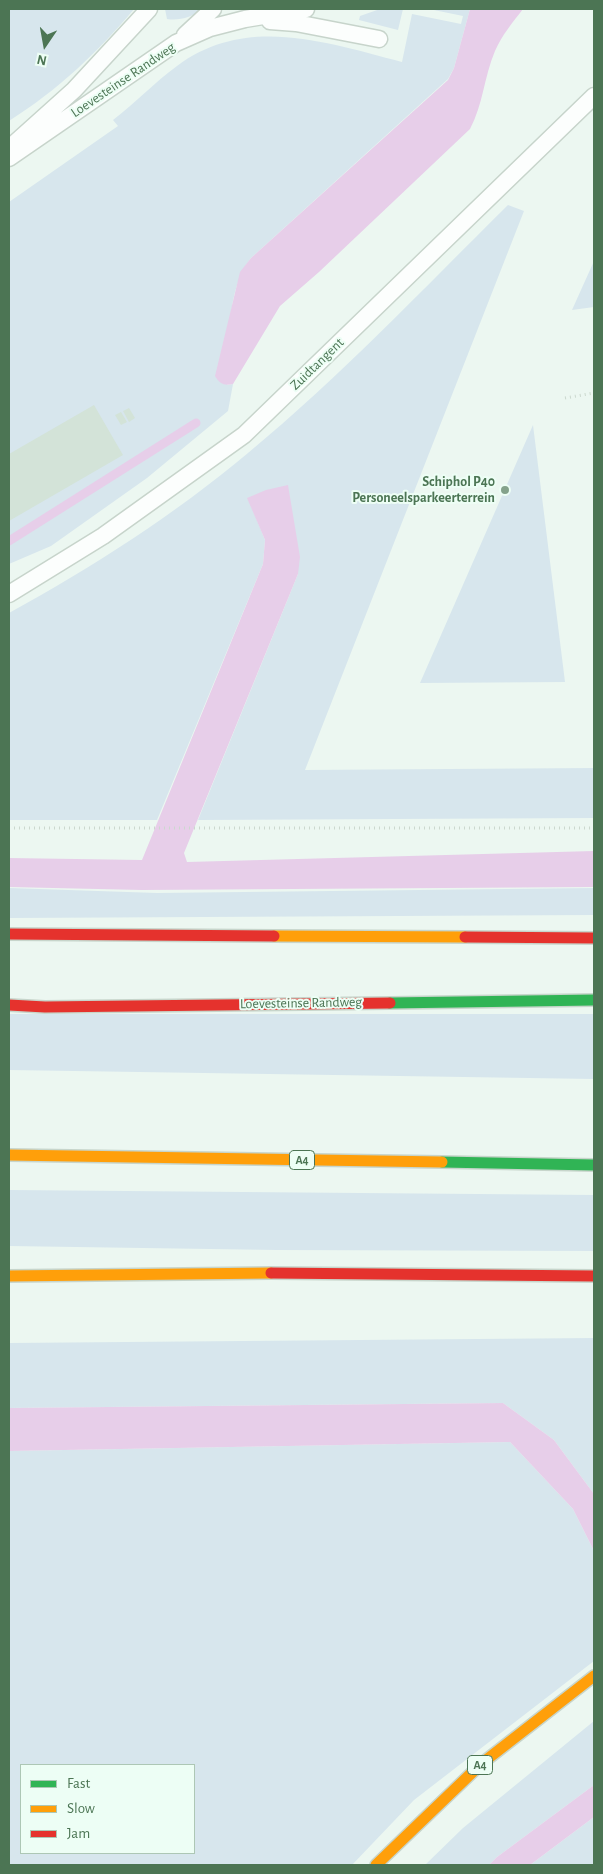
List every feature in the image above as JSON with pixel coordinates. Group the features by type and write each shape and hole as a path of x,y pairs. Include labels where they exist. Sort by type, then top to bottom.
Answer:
{"main road":[{"path":"9,934 59,936 594,938"},
{"name":"Loevesteinse Randweg","path":"9,1005 45,1007 594,1000"},
{"name":"A4","path":"9,1156 594,1165"},
{"path":"9,1276 262,1274 594,1276"},
{"name":"A4","path":"376,1865 481,1764 594,1676"}],"lane":[{"path":"9,149 74,90 149,9"},
{"path":"176,43 212,9"},
{"name":"Loevesteinse Randweg","path":"9,158 176,43 210,28 245,19 306,9"},
{"path":"210,28 272,21 296,23 379,39"},
{"name":"Zuidtangent","path":"9,594 104,536 244,435 594,96"}],"path":[{"path":"565,398 594,393"},
{"path":"9,828 594,828"}],"shaded area":[{"path":"9,9 134,9 106,41 76,70 44,97 9,121"},
{"path":"165,9 202,9 181,19 167,19"},
{"path":"380,9 403,9 398,30 359,20 360,16"},
{"path":"429,9 470,9 454,68 448,79 251,258 243,271 237,286 230,319 227,385 233,384 228,411 147,478 51,546 9,564 9,202 118,126 113,120 169,72 204,50 231,41 259,37 288,37 345,47 402,62 412,14 461,24 463,16"},
{"path":"470,9 523,9 504,34 495,51 478,110 470,129 319,272 280,306 233,384 221,383 215,376 240,272 251,258 448,80 454,68"},
{"path":"508,205 524,211 305,770 594,768 594,818 198,820 298,574 248,498 265,540 263,564 157,820 9,820 9,613 102,559 162,519 220,476 282,424 348,363"},
{"path":"594,261 594,307 572,310"},
{"path":"533,425 565,682 420,683"},
{"path":"288,485 300,557 298,574 184,853 187,862 594,851 594,887 142,890 9,887 9,858 142,860 263,564 265,540 247,498 266,490"},
{"path":"9,888 157,893 594,888 594,915 9,918"},
{"path":"9,1014 594,1014 594,1079 9,1070"},
{"path":"9,1190 594,1195 594,1251 277,1250 9,1246"},
{"path":"594,1338 594,1494 554,1440 503,1403 9,1408 9,1343"},
{"path":"503,1403 554,1440 594,1494 594,1551 573,1509 510,1442 9,1451 9,1408"},
{"path":"510,1442 573,1509 594,1551 594,1661 414,1800 352,1865 9,1865 9,1451"},
{"path":"594,1721 594,1785 497,1857 489,1865 425,1865 463,1828"},
{"path":"594,1785 594,1817 530,1865 489,1865 497,1857"},
{"path":"594,1817 594,1865 530,1865"}],"building":[{"path":"94,405 123,455 9,521 9,454"},
{"path":"129,408 135,418 129,422 123,411"},
{"path":"121,412 127,422 121,425 115,415"}],"waterway":[{"path":"9,541 196,423"}],"traffic: fast":[{"path":"390,1003 594,1000"},
{"path":"442,1162 594,1165"}],"traffic: slow":[{"path":"274,936 465,937"},
{"path":"9,1155 442,1162"},
{"path":"9,1276 271,1273"},
{"path":"376,1865 481,1764 594,1676"}],"traffic: jam":[{"path":"9,934 274,936"},
{"path":"465,937 594,938"},
{"path":"9,1005 45,1007 390,1003"},
{"path":"271,1273 594,1276"}],"place":[{"name":"Schiphol P40 Personeelsparkeerterrein","path":"505,490"}]}
